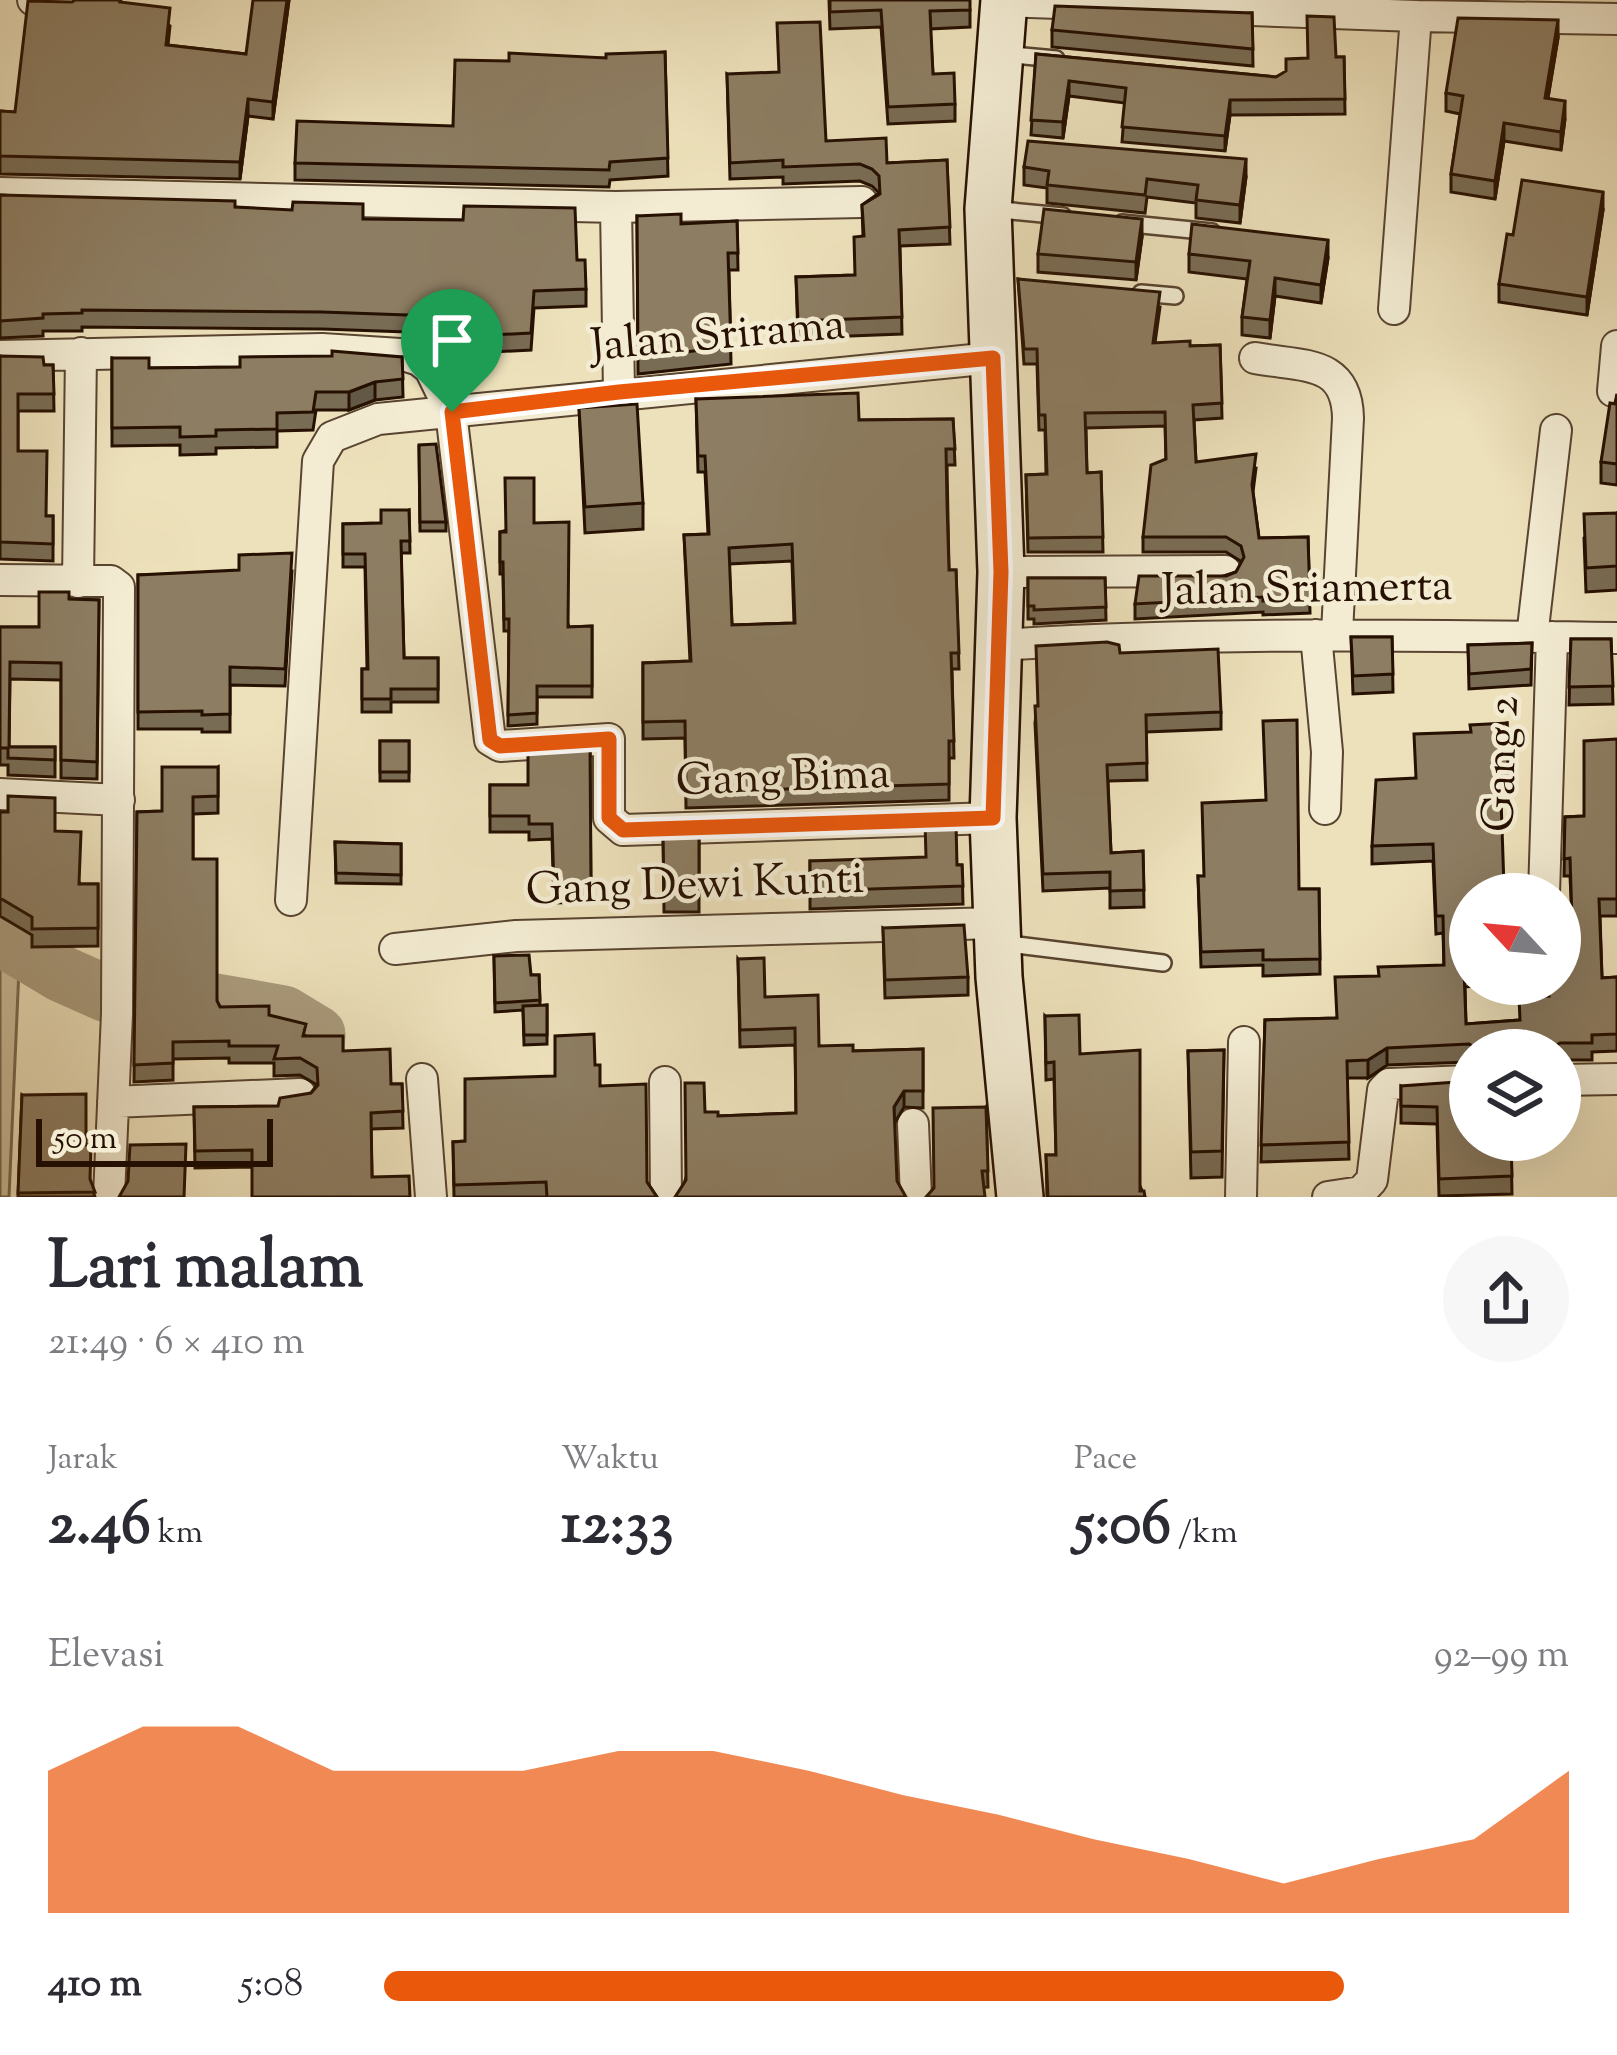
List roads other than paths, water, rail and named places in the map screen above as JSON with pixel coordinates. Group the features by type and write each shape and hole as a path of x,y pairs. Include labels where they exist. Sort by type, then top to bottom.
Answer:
{"main road":[{"path":"1004,0 999,53 1002,145 988,208 1000,280 993,358 1001,572 993,818 1020,1197"}],"street":[{"path":"33,0 71,0"},
{"path":"1004,0 1617,19"},
{"path":"1394,309 1416,16"},
{"path":"0,193 616,206 862,202"},
{"path":"616,206 619,392"},
{"path":"1612,392 1617,346"},
{"path":"0,356 322,350 400,354 430,369 452,412"},
{"path":"78,582 81,352"},
{"name":"Jalan Srirama","path":"291,900 318,461 332,437 378,418 993,358"},
{"path":"1255,358 1324,371 1345,389 1348,418 1327,634 1325,809"},
{"name":"Gang Bima","path":"452,412 490,740 500,746 609,739 609,818 623,830 993,818"},
{"name":"Gang 2","path":"1544,873 1542,637 1556,430"},
{"path":"1001,572 1226,572"},
{"path":"0,580 111,581 119,587 117,1014 110,1197"},
{"name":"Jalan Sriamerta","path":"998,646 1327,634 1617,638"},
{"path":"0,794 119,800"},
{"name":"Gang Dewi Kunti","path":"395,949 516,936 998,933"},
{"path":"1241,1197 1244,1042"},
{"path":"422,1079 431,1197"},
{"path":"1581,1080 1617,1079"},
{"path":"665,1082 666,1197"},
{"path":"1328,1197 1361,1192 1372,1180 1384,1090 1389,1084 1449,1082"},
{"path":"113,1102 300,1094"},
{"path":"913,1124 916,1197"}],"lane":[{"path":"999,53 1083,61"},
{"path":"988,208 1080,218"},
{"path":"1103,221 1230,233"},
{"path":"1127,291 1175,296"},
{"path":"998,933 1163,962"}],"waterway":[{"path":"0,937 107,994 216,1002 284,1014 317,1034 306,1197"}]}
